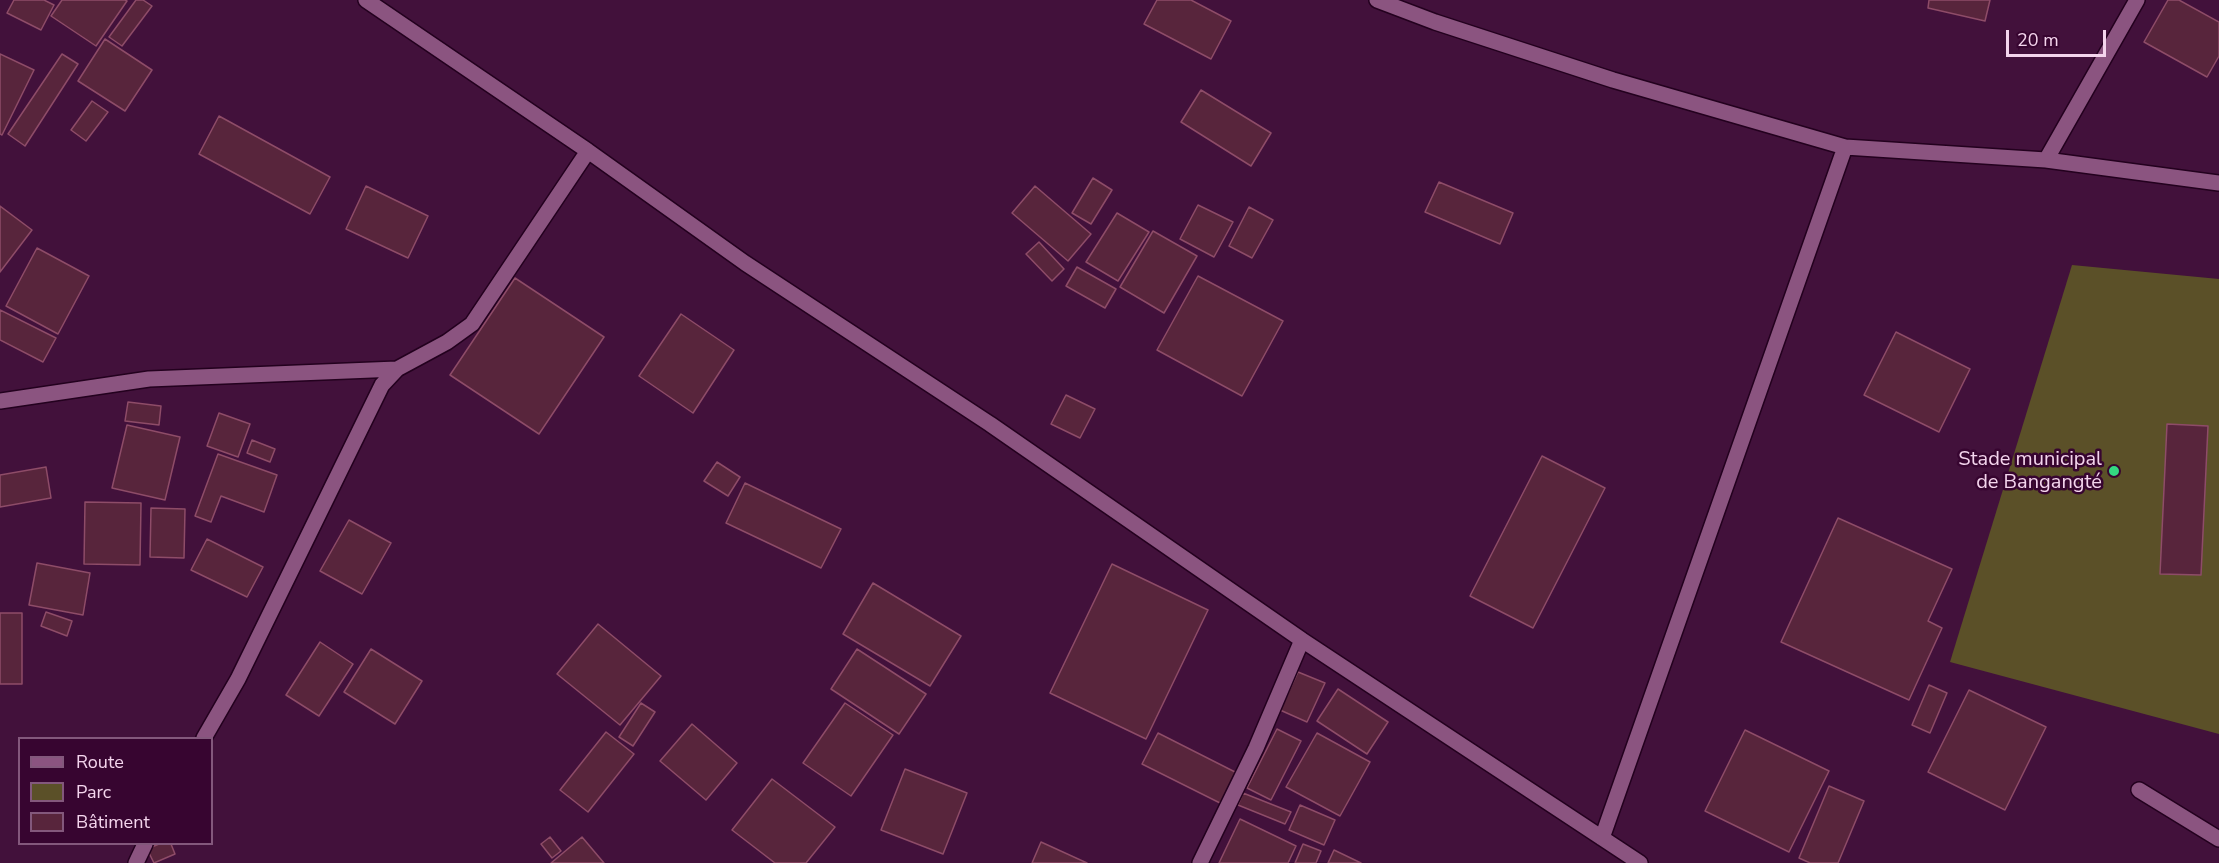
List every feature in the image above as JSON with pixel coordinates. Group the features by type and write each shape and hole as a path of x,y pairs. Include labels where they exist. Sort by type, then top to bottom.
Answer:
{"street":[{"path":"366,0 588,151 745,262 990,424 1302,640 1640,863"},
{"path":"1377,0 1435,22 1613,80 1845,147 2046,160 2219,183"},
{"path":"2046,160 2137,0"},
{"path":"1602,838 1845,147"},
{"path":"205,737 238,679 382,385 397,369 447,342 472,324 588,151"},
{"path":"0,401 149,379 397,369"},
{"path":"1200,863 1256,748 1302,640"},
{"path":"2139,790 2219,839"},
{"path":"136,863 144,845"}],"green space":[{"name":"Stade municipal de Bangangté","path":"2072,265 2219,279 2219,734 1950,662"}],"building":[{"path":"14,0 44,0 54,5 41,30 7,13"},
{"path":"62,0 127,1 96,46 51,16"},
{"path":"136,0 143,0 152,6 122,46 109,37"},
{"path":"1157,0 1191,0 1231,21 1211,59 1144,24"},
{"path":"1929,0 1990,0 1985,21 1928,8"},
{"path":"2168,0 2179,0 2219,22 2219,56 2207,77 2144,42"},
{"path":"105,39 152,70 125,111 78,81"},
{"path":"0,54 34,70 2,135 0,134"},
{"path":"62,54 78,64 25,146 8,134"},
{"path":"1201,90 1271,133 1251,166 1181,122"},
{"path":"92,101 108,112 86,141 71,130"},
{"path":"219,116 330,177 310,214 199,154"},
{"path":"1093,178 1112,190 1091,224 1072,213"},
{"path":"1439,182 1513,213 1500,244 1425,212"},
{"path":"366,186 428,216 408,258 346,229"},
{"path":"1035,186 1091,234 1068,261 1012,213"},
{"path":"1198,205 1233,222 1214,257 1180,239"},
{"path":"0,206 32,230 0,272"},
{"path":"1249,207 1273,220 1252,258 1229,246"},
{"path":"1117,213 1149,232 1118,281 1086,262"},
{"path":"1153,231 1197,256 1164,313 1120,287"},
{"path":"1039,242 1064,269 1052,281 1026,254"},
{"path":"37,248 89,276 58,334 6,306"},
{"path":"1077,267 1116,289 1105,308 1066,286"},
{"path":"1198,276 1283,321 1242,396 1157,350"},
{"path":"515,278 604,337 539,434 450,375"},
{"path":"0,310 56,338 43,362 0,340"},
{"path":"681,314 734,350 693,413 639,376"},
{"path":"1896,332 1970,369 1939,432 1864,395"},
{"path":"1066,395 1095,409 1080,438 1051,424"},
{"path":"128,402 161,406 159,425 125,421"},
{"path":"219,413 250,424 238,457 207,446"},
{"path":"2167,424 2208,426 2201,575 2160,574"},
{"path":"127,425 180,437 165,500 112,488"},
{"path":"252,440 275,449 270,462 247,453"},
{"path":"218,454 277,475 264,512 221,496 211,522 195,516"},
{"path":"1542,456 1605,488 1533,628 1470,596"},
{"path":"717,462 740,477 728,496 704,481"},
{"path":"46,467 51,498 0,507 0,475"},
{"path":"745,483 841,529 821,568 726,523"},
{"path":"85,502 141,503 140,565 84,564"},
{"path":"151,508 185,509 184,558 150,557"},
{"path":"1838,518 1952,569 1928,621 1942,628 1909,700 1781,642"},
{"path":"349,520 391,543 362,594 320,571"},
{"path":"207,539 263,567 247,597 191,570"},
{"path":"37,563 90,573 83,615 29,605"},
{"path":"1112,564 1208,610 1146,739 1050,693"},
{"path":"873,583 961,636 930,686 843,634"},
{"path":"46,612 72,621 67,636 41,626"},
{"path":"0,613 22,613 22,684 0,684"},
{"path":"598,624 661,676 620,725 557,674"},
{"path":"320,642 353,664 319,716 286,695"},
{"path":"371,649 422,681 395,724 344,692"},
{"path":"857,649 926,694 899,734 831,689"},
{"path":"1298,672 1325,683 1307,722 1280,710"},
{"path":"1929,685 1947,693 1930,733 1912,725"},
{"path":"1338,689 1388,722 1367,754 1317,721"},
{"path":"1969,690 2046,727 2005,810 1928,772"},
{"path":"641,703 655,712 633,746 619,737"},
{"path":"845,703 893,735 851,796 803,763"},
{"path":"692,724 737,763 706,800 660,761"},
{"path":"1277,729 1301,741 1271,800 1247,788"},
{"path":"1745,730 1829,771 1789,852 1705,811"},
{"path":"606,732 634,754 588,812 560,790"},
{"path":"1158,733 1239,774 1224,805 1142,764"},
{"path":"1317,733 1370,762 1340,816 1286,787"},
{"path":"905,769 967,793 943,854 881,830"},
{"path":"772,779 835,827 806,863 775,863 732,830"},
{"path":"1829,786 1864,801 1838,863 1810,863 1799,858"},
{"path":"1243,793 1291,812 1285,824 1238,805"},
{"path":"1300,805 1335,820 1324,845 1289,830"},
{"path":"1240,819 1296,846 1288,863 1219,863"},
{"path":"550,837 561,851 552,858 541,844"},
{"path":"582,837 604,863 551,863"},
{"path":"1041,842 1087,863 1032,863"},
{"path":"1303,844 1321,851 1316,863 1295,863"},
{"path":"157,845 171,845 175,854 154,863 147,849"},
{"path":"1334,850 1361,863 1328,863"}],"place":[{"name":"Stade municipal de Bangangté","path":"2114,471"}]}
